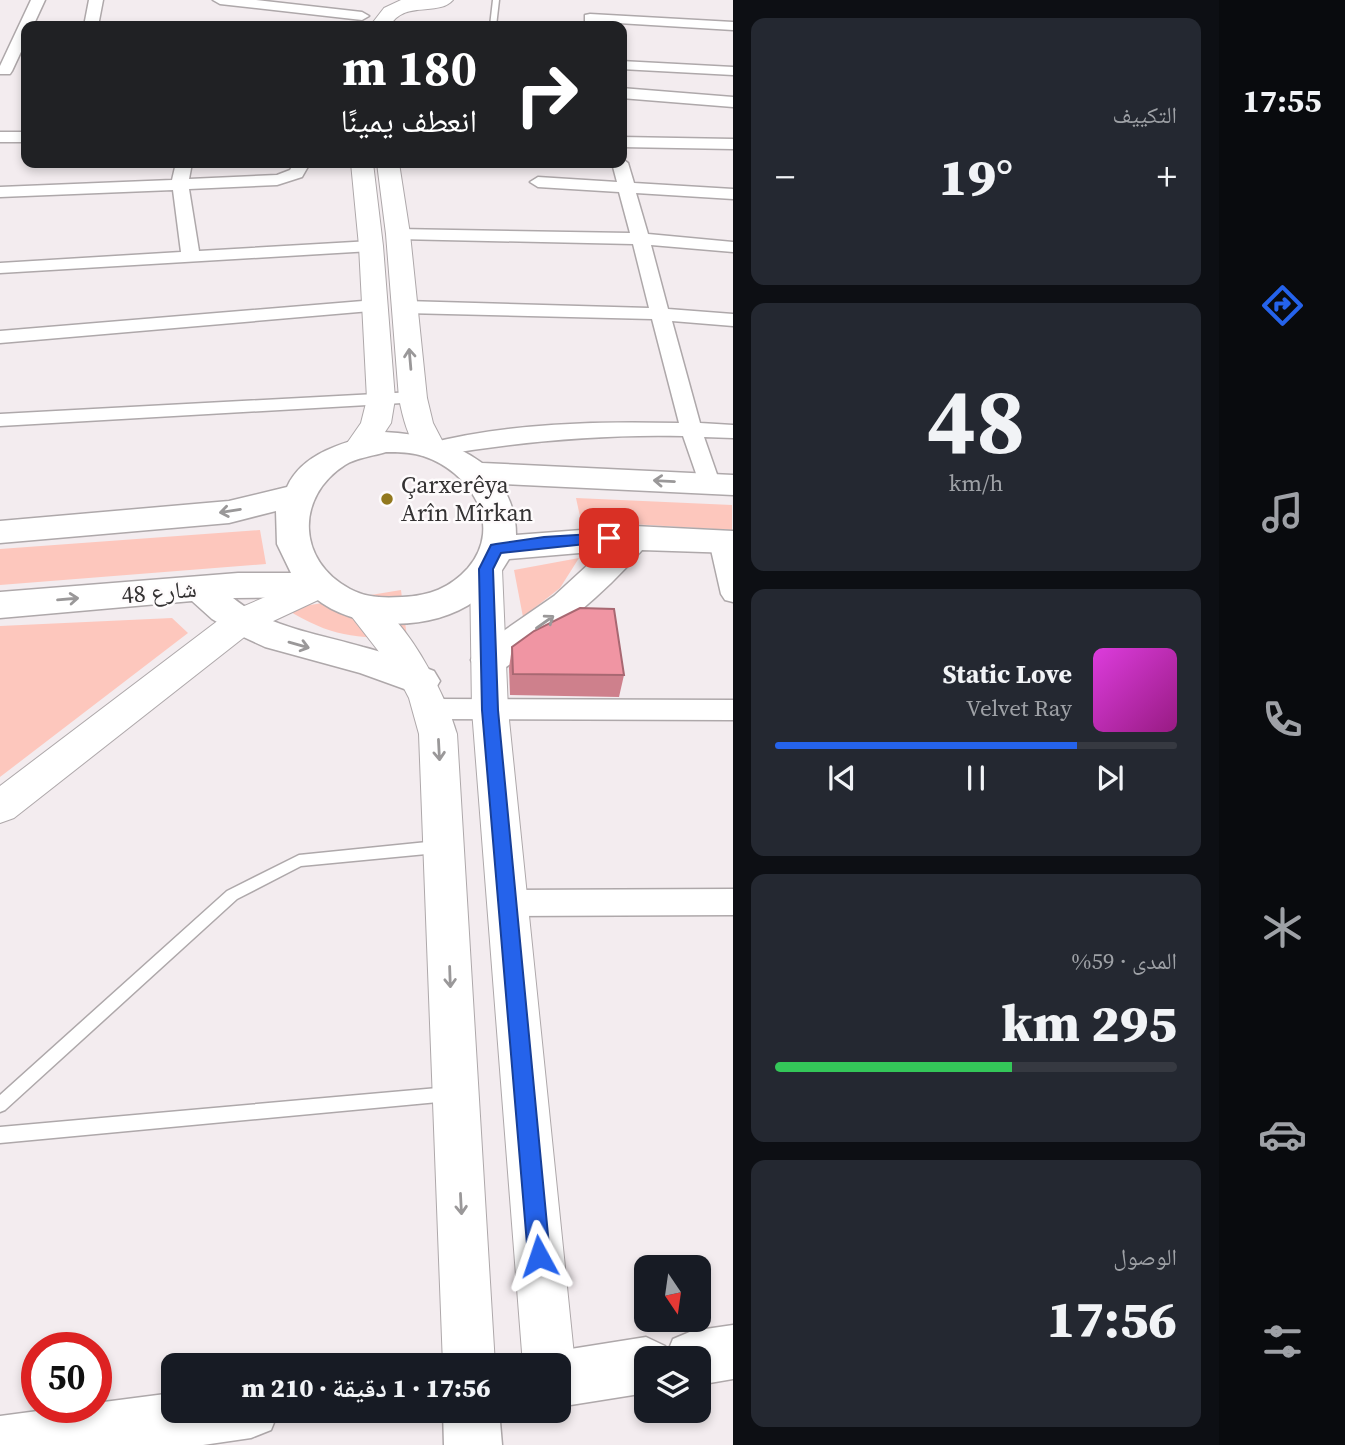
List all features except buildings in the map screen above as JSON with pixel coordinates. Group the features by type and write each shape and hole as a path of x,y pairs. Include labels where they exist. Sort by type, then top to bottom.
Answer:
{"main road":[{"path":"384,442 410,443 433,449 475,473 489,490 498,509 501,529 491,559 471,586 451,600 424,609 394,612 362,608 338,598 318,585 303,568 290,531 291,512 296,495 306,479 320,465 337,454 359,446 384,442"},
{"path":"475,473 721,484"},
{"path":"0,533 229,512 296,495"},
{"path":"491,559 544,542 634,537 727,541"},
{"path":"489,660 573,601 608,570 634,537"},
{"name":"48 شارع","path":"0,605 199,588 318,585"},
{"path":"199,588 217,606 240,622 271,637 372,661 427,695"},
{"path":"711,1355 733,1352"},
{"path":"571,1377 634,1367"},
{"path":"0,1445 161,1423"},
{"path":"472,1423 473,1445"}],"street":[{"path":"28,21 38,0"},
{"path":"93,21 96,0"},
{"path":"220,0 375,15 410,4 444,0"},
{"path":"589,0 590,21"},
{"path":"627,23 733,26"},
{"path":"21,34 3,71 21,71"},
{"path":"627,65 733,71"},
{"path":"627,93 733,102"},
{"path":"0,137 21,136"},
{"path":"627,142 733,144"},
{"path":"183,168 180,183 191,256"},
{"path":"0,192 277,180 294,176 301,168"},
{"path":"359,446 376,423 382,399 363,168"},
{"path":"389,168 398,234 413,398 418,423 433,449 527,435 691,429 733,432"},
{"path":"621,168 691,429 721,484"},
{"path":"538,182 626,185 733,194"},
{"path":"398,234 640,239 733,247"},
{"path":"0,268 371,246"},
{"path":"0,337 375,306"},
{"path":"405,307 661,314 733,320"},
{"path":"0,420 413,398"},
{"path":"727,541 733,594"},
{"path":"491,559 490,710 548,1353"},
{"path":"0,807 240,622 318,585"},
{"path":"362,608 403,655 427,695 438,734 468,1353"},
{"path":"427,695 490,710 733,710"},
{"path":"507,902 733,902"}],"lane":[{"path":"494,21 496,0"},
{"path":"0,1105 232,895 299,861 445,846"},
{"path":"0,1135 455,1094"}],"shaded area":[{"path":"576,498 732,505 732,530 581,521"},
{"path":"260,530 266,564 0,585 0,549"},
{"path":"579,558 560,588 523,617 514,570"},
{"path":"401,590 407,638 344,634 317,625 286,609"},
{"path":"172,618 188,633 0,777 0,626"}],"place":[{"name":"Çarxerêya Arîn Mîrkan","path":"387,499"}],"route":[{"path":"539,1256 490,710 489,598 486,569 496,549 584,538 609,538"}]}
